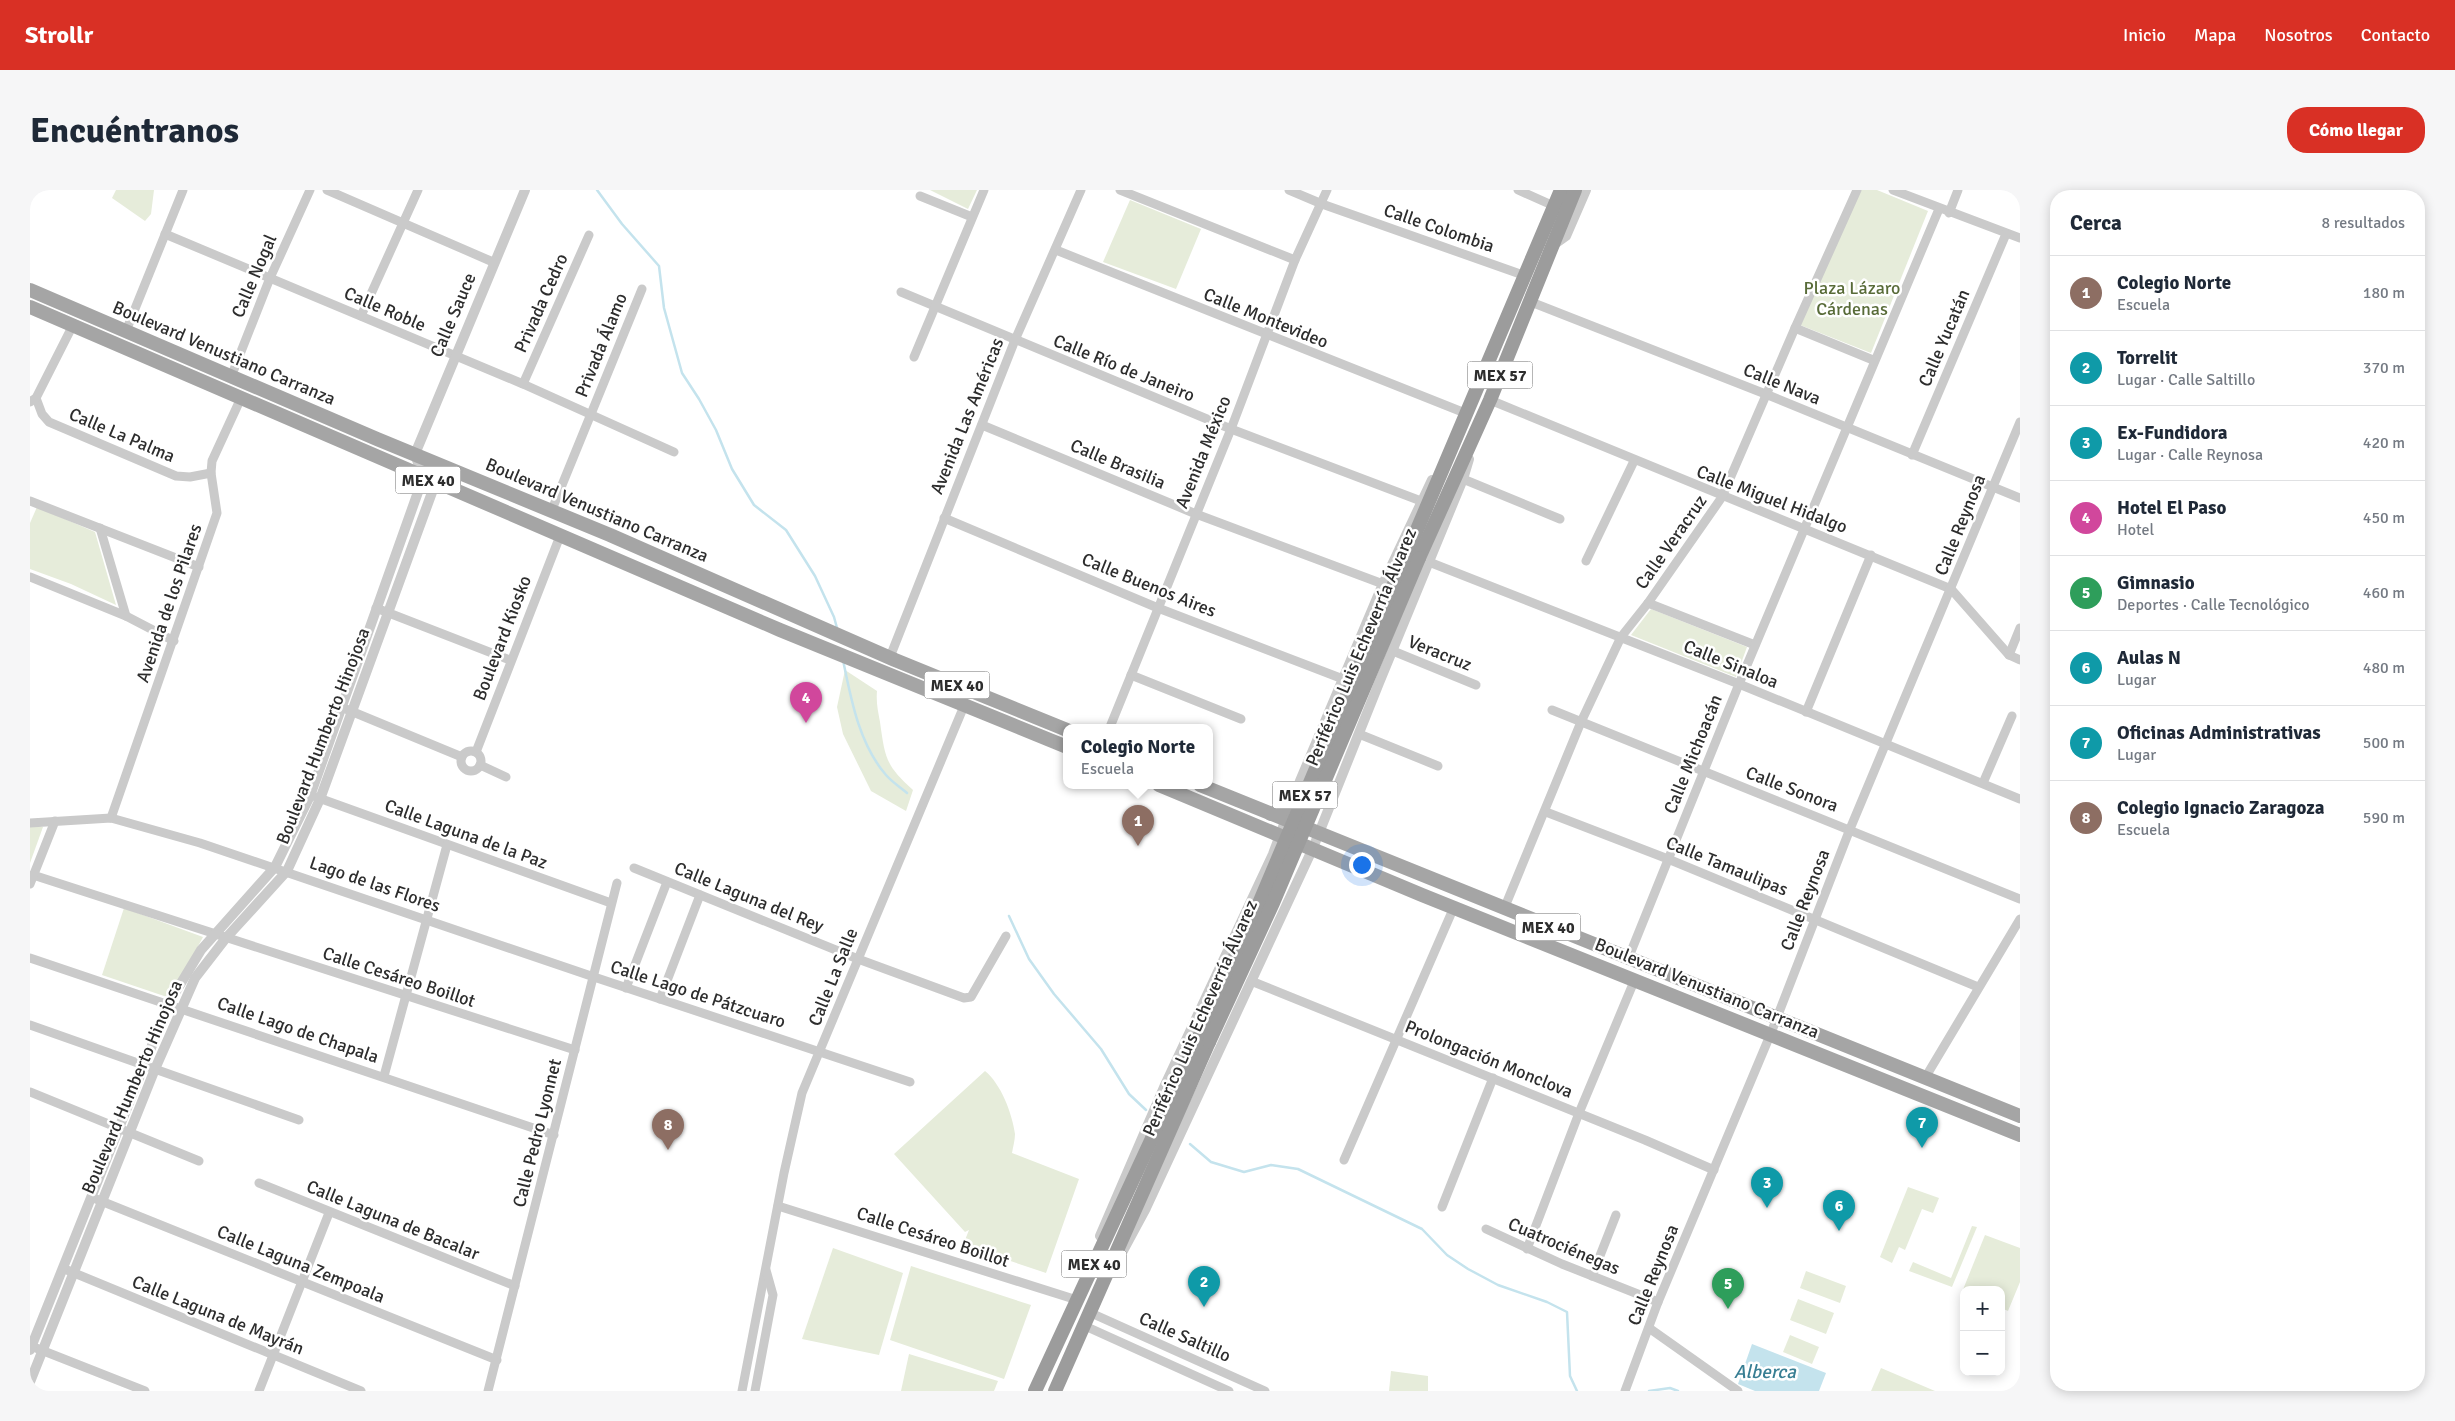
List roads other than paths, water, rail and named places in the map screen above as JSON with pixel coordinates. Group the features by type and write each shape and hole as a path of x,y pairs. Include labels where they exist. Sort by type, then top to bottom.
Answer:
{"highway":[{"name":"Periférico Luis Echeverría Álvarez","path":"1055,1391 1112,1266 1260,901 1490,400 1575,190"},
{"name":"Periférico Luis Echeverría Álvarez","path":"1419,557 1441,470 1558,196"},
{"name":"Periférico Luis Echeverría Álvarez","path":"1036,1389 1077,1300 1204,1040"},
{"path":"1036,1389 1056,1364 1072,1337 1091,1313"}],"main road":[{"name":"Boulevard Venustiano Carranza","path":"30,290 616,538 848,640 1063,728"},
{"name":"Boulevard Venustiano Carranza","path":"30,307 828,650 1063,745"},
{"name":"Boulevard Venustiano Carranza","path":"1169,789 1454,907 1771,1033 2020,1135"},
{"name":"Boulevard Venustiano Carranza","path":"1210,789 2020,1116"},
{"path":"1271,814 1283,810 1293,801"}],"street":[{"path":"126,331 183,190"},
{"name":"Calle Nogal","path":"231,376 270,278 310,190"},
{"path":"327,190 493,262"},
{"path":"361,316 418,190"},
{"name":"Calle Sauce","path":"415,454 493,262 525,190"},
{"path":"914,357 984,190"},
{"name":"Avenida Las Américas","path":"890,657 1015,340 1081,190"},
{"path":"1120,190 1295,260"},
{"name":"Calle Colombia","path":"1289,190 1322,204 1523,275"},
{"name":"Avenida México","path":"1111,724 1231,429 1295,260 1327,190"},
{"path":"1518,190 1558,196"},
{"path":"1552,246 1566,236 1586,190"},
{"name":"Calle Veracruz","path":"1504,909 1546,812 1581,722 1621,637 1648,603 1722,497 1857,190"},
{"path":"1893,190 1948,213 2020,238"},
{"path":"1948,213 1958,190"},
{"path":"920,196 972,217"},
{"name":"Calle Michoacán","path":"1628,959 1739,684 1939,208"},
{"name":"Calle Roble","path":"165,234 523,384 674,452"},
{"name":"Calle Yucatán","path":"1912,455 2006,234"},
{"name":"Privada Cedro","path":"523,384 589,235"},
{"name":"Calle Montevideo","path":"1056,250 1266,336 1465,413"},
{"name":"Privada Álamo","path":"551,512 642,289"},
{"name":"Calle Río de Janeiro","path":"901,292 1231,429 1421,501"},
{"name":"Calle Nava","path":"1531,302 1768,395 2020,498"},
{"path":"33,400 73,325"},
{"path":"1795,328 1874,360"},
{"name":"Avenida de los Pilares","path":"111,818 217,514 211,473 214,453 241,398"},
{"name":"Calle La Palma","path":"33,400 49,422 176,476 190,477 211,473"},
{"name":"Calle Miguel Hidalgo","path":"1490,400 1634,461 1871,555 1951,589 2009,655 2020,660"},
{"name":"Calle Reynosa","path":"1625,1391 1658,1302 1771,1033 1850,829 2020,422"},
{"name":"Calle Brasilia","path":"982,425 1196,514 1383,584"},
{"path":"1112,1266 1127,1246 1146,1208 1303,871 1393,651 1419,557 1463,479 1474,436"},
{"path":"415,454 430,480"},
{"path":"1586,562 1634,461"},
{"name":"Boulevard Humberto Hinojosa","path":"97,1200 119,1128 169,1003 186,973 214,934 275,867 315,797 341,707 404,530 430,480 442,465"},
{"name":"Periférico Luis Echeverría Álvarez","path":"1091,1272 1108,1215 1169,1077 1272,857 1300,781 1383,584 1421,501 1434,477 1441,470"},
{"path":"1463,479 1560,519"},
{"name":"Boulevard Humberto Hinojosa","path":"31,1348 68,1270 97,1200 130,1132 181,1007 195,978 226,938 287,871 315,797 353,713 416,535 430,480"},
{"path":"31,504 100,528 199,567"},
{"name":"Calle Buenos Aires","path":"944,518 1158,608 1343,679"},
{"path":"100,528 126,616"},
{"path":"404,530 416,535"},
{"name":"Boulevard Kiosko","path":"476,752 510,660 560,536"},
{"path":"1806,712 1871,555"},
{"name":"Calle Sinaloa","path":"1419,557 2020,798"},
{"path":"30,577 126,616 174,641"},
{"path":"1648,603 1755,646"},
{"path":"376,608 510,660"},
{"path":"2009,655 2020,628"},
{"name":"Veracruz","path":"1393,651 1476,684"},
{"path":"1131,674 1241,720"},
{"name":"Calle La Salle","path":"742,1391 802,1094 964,706"},
{"path":"341,707 462,757"},
{"name":"Calle Sonora","path":"1552,710 2020,899"},
{"path":"1983,784 2012,716"},
{"path":"1359,734 1438,766"},
{"path":"462,757 468,752 476,752 480,758 480,765"},
{"path":"462,757 462,764 466,770 472,771 480,765"},
{"path":"480,765 506,777"},
{"path":"1300,781 1297,804 1302,815 1307,818 1314,818 1327,812"},
{"name":"Calle Laguna de la Paz","path":"315,797 611,903"},
{"name":"Calle Tamaulipas","path":"1546,812 1668,859 1978,987"},
{"name":"Lago de las Flores","path":"30,823 111,818 200,843 275,867 594,978"},
{"path":"32,879 55,821"},
{"path":"384,1076 447,844"},
{"path":"1272,857 1284,851 1295,854 1302,863 1303,871"},
{"name":"Calle Laguna del Rey","path":"634,868 858,959 964,998 968,998 973,994 1006,936"},
{"name":"Calle Cesáreo Boillot","path":"32,879 214,934 575,1050"},
{"path":"626,988 667,882"},
{"name":"Calle Pedro Lyonnet","path":"488,1391 617,883"},
{"path":"660,999 700,895"},
{"path":"1344,1160 1454,907"},
{"path":"1925,1078 2020,919"},
{"name":"Calle Lago de Chapala","path":"30,958 181,1007 554,1135"},
{"name":"Calle Lago de Pátzcuaro","path":"594,978 910,1082"},
{"path":"1527,1248 1579,1113 1635,979"},
{"name":"Prolongación Monclova","path":"1251,981 1579,1113 1714,1170"},
{"path":"30,1025 299,1120"},
{"path":"1442,1207 1493,1078"},
{"path":"30,1092 199,1161"},
{"name":"Calle Laguna de Bacalar","path":"259,1183 329,1213 515,1286"},
{"name":"Calle Laguna Zempoala","path":"97,1200 497,1360"},
{"name":"Calle Cesáreo Boillot","path":"778,1206 1077,1300"},
{"path":"259,1391 329,1213"},
{"path":"1592,1276 1616,1215"},
{"name":"Cuatrociénegas","path":"1486,1229 1592,1276 1658,1302"},
{"name":"Boulevard Humberto Hinojosa","path":"30,1382 68,1270"},
{"name":"Calle Laguna de Mayrán","path":"68,1270 361,1391"},
{"name":"Calle La Salle","path":"754,1391 773,1296 766,1270"},
{"name":"Calle Saltillo","path":"1091,1313 1265,1391"},
{"name":"Calle Saltillo","path":"1085,1326 1229,1391"},
{"path":"1649,1328 1738,1391"},
{"path":"31,1348 42,1350 145,1391"}],"water":[{"name":"Alberca","path":"1752,1344 1826,1373 1819,1391 1755,1391 1738,1384"}],"waterway":[{"path":"597,190 622,224 659,266 664,308 682,373 716,430 732,469 754,505 786,530 815,576 834,617 837,628"},
{"path":"843,660 857,720 869,749 886,775 907,793"},
{"path":"1009,916 1029,959 1054,994 1101,1049 1129,1094 1146,1110"},
{"path":"1190,1144 1211,1162 1244,1172 1271,1165 1298,1169 1422,1229 1447,1255 1498,1285 1547,1302 1567,1312 1570,1376 1577,1391"},
{"path":"1649,1391 1670,1388 1678,1391"}],"place":[{"name":"Hotel El Paso","path":"806,723"},
{"name":"Colegio Norte","path":"1138,846"},
{"name":"Oficinas Administrativas","path":"1922,1148"},
{"name":"Colegio Ignacio Zaragoza","path":"668,1150"},
{"name":"Ex-Fundidora","path":"1767,1208"},
{"name":"Aulas N","path":"1839,1231"},
{"name":"Torrelit","path":"1204,1307"},
{"name":"Gimnasio","path":"1728,1309"}],"park label":[{"name":"Plaza Lázaro Cárdenas","path":"1852,298"}]}
